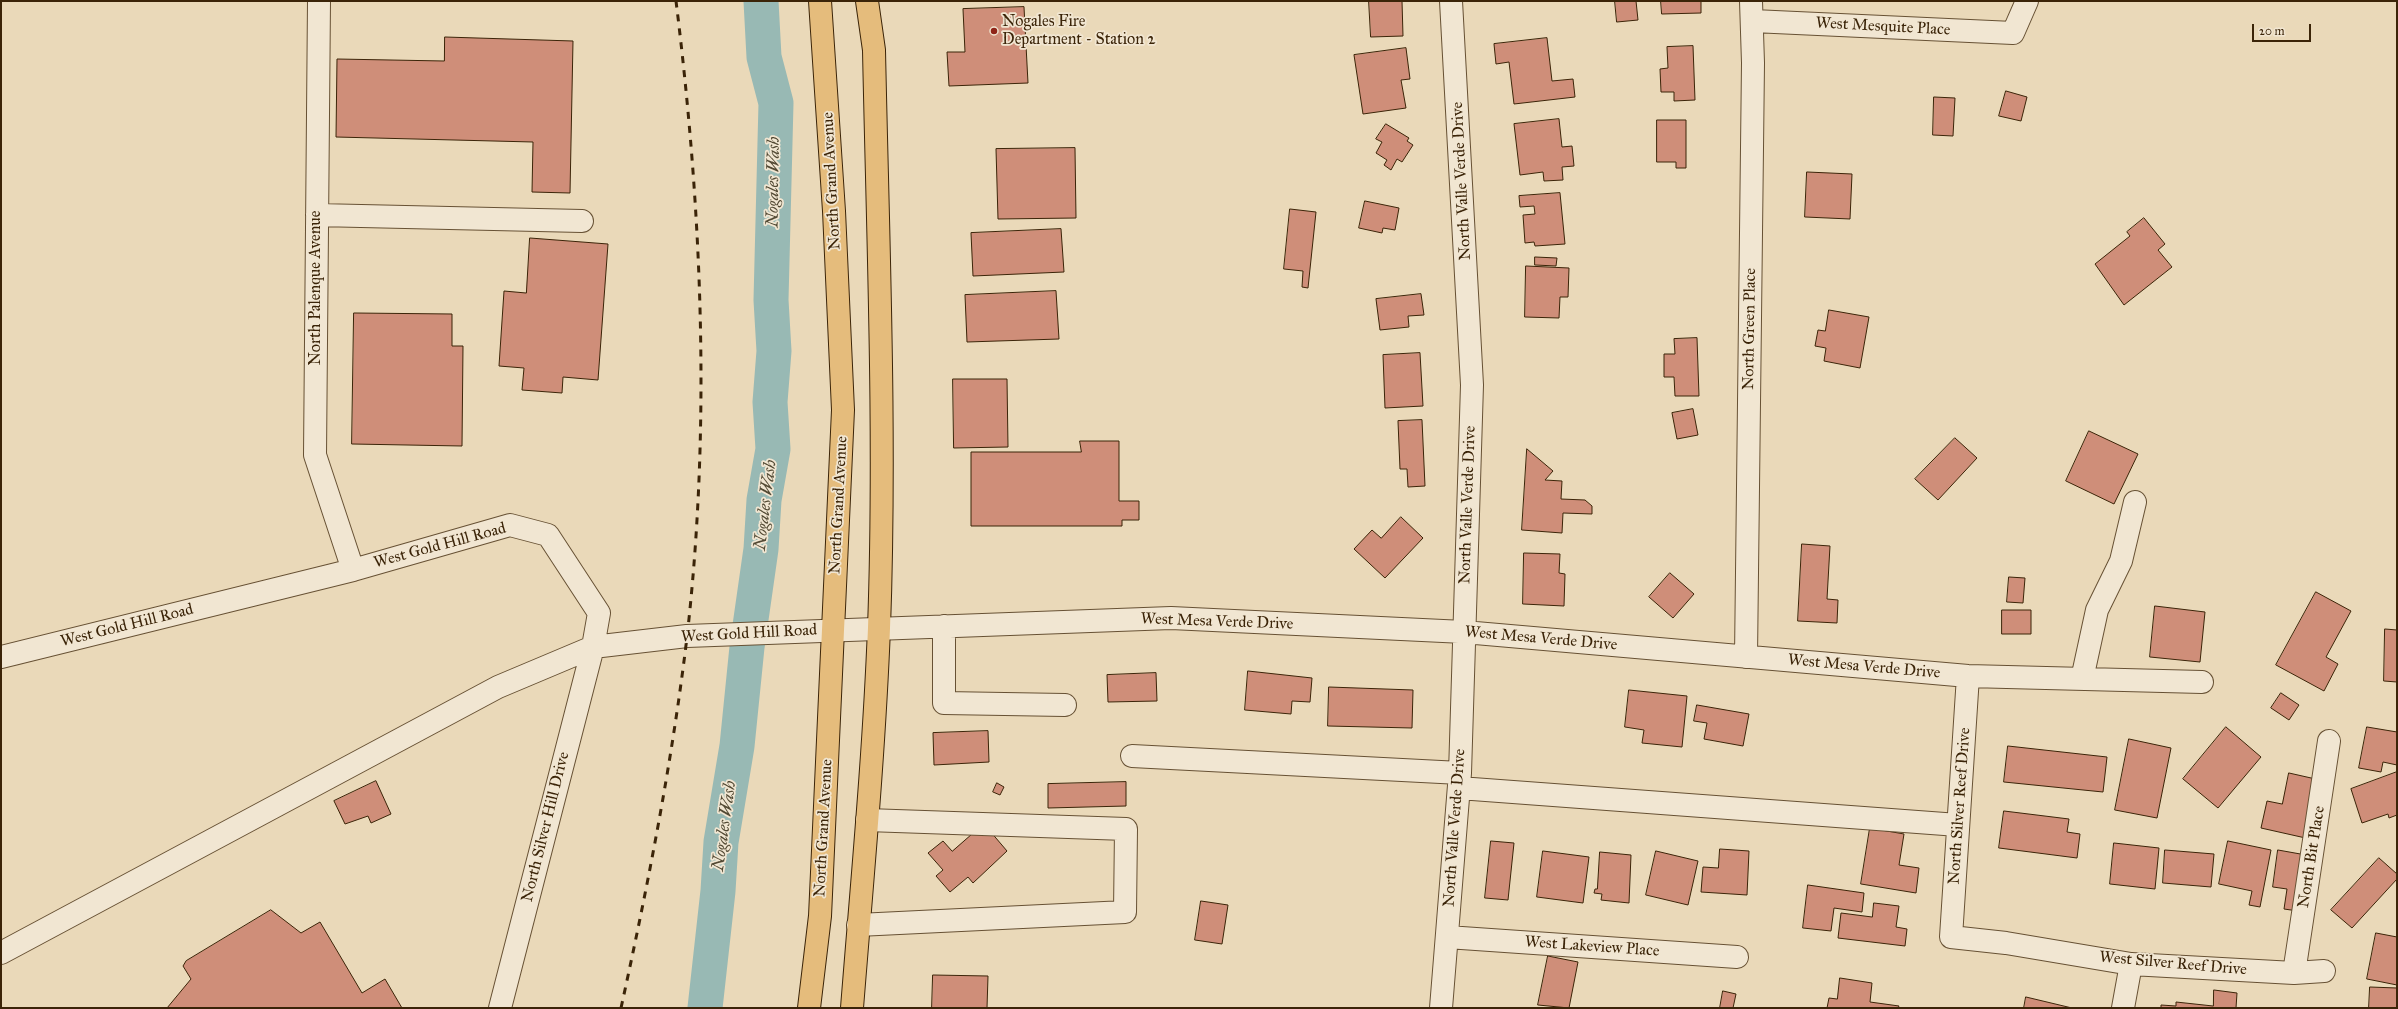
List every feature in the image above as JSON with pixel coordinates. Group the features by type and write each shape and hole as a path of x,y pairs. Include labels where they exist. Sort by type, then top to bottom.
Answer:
{"main road":[{"name":"North Grand Avenue","path":"809,1008 820,916 843,410 832,171 820,1"},
{"path":"852,1008 867,820 879,628 882,423 874,50 867,1"}],"street":[{"name":"North Palenque Avenue","path":"319,1 315,455 352,570"},
{"name":"North Valle Verde Drive","path":"1441,1008 1460,781 1472,385 1451,1"},
{"name":"West Mesquite Place","path":"1752,11 2013,34 2027,1"},
{"name":"North Green Place","path":"1746,658 1752,11"},
{"path":"317,215 582,221"},
{"path":"2082,679 2097,610 2121,561 2135,502"},
{"name":"West Gold Hill Road","path":"1,657 352,570 510,525 548,535 599,612 593,647 715,635 879,628"},
{"name":"West Mesa Verde Drive","path":"879,628 1171,618 1464,632 1746,658 1968,676 2202,682"},
{"path":"944,626 944,703 1065,705"},
{"path":"1,953 498,687 593,647"},
{"name":"North Silver Hill Drive","path":"500,1008 593,647"},
{"name":"North Silver Reef Drive","path":"1951,937 1968,676"},
{"name":"North Bit Place","path":"2294,973 2329,741"},
{"path":"1132,756 1460,781 1958,824"},
{"path":"858,925 1125,912 1126,829 867,820"},
{"name":"West Lakeview Place","path":"1447,937 1736,957"},
{"name":"West Silver Reef Drive","path":"1951,937 2006,943 2131,964 2294,973 2324,971"},
{"path":"2124,1008 2131,964"}],"building":[{"path":"1369,1 1402,1 1403,36 1371,37"},
{"path":"1615,1 1636,1 1638,20 1617,22"},
{"path":"1661,1 1701,1 1701,13 1662,14"},
{"name":"Nogales Fire Department - Station 2","path":"1024,7 1028,83 949,86 947,52 965,52 963,9"},
{"path":"445,37 573,41 570,193 532,192 533,142 336,137 337,59 444,61"},
{"path":"1547,38 1552,81 1573,79 1575,97 1514,104 1509,62 1496,64 1494,44"},
{"path":"1693,46 1695,100 1674,101 1674,92 1661,92 1660,69 1668,68 1667,47"},
{"path":"1406,48 1410,79 1401,80 1406,108 1363,114 1354,55"},
{"path":"2006,91 2027,97 2021,121 1999,116"},
{"path":"1934,97 1955,98 1953,136 1933,135"},
{"path":"1559,119 1562,147 1572,146 1574,166 1562,167 1563,180 1544,181 1543,172 1520,175 1514,124"},
{"path":"1657,120 1686,120 1686,168 1676,168 1676,162 1657,162"},
{"path":"1386,124 1409,138 1407,141 1413,145 1402,162 1397,159 1391,170 1384,165 1387,160 1376,153 1382,142 1376,139"},
{"path":"1075,148 1076,218 998,219 996,149"},
{"path":"1807,172 1852,174 1850,219 1805,217"},
{"path":"1560,193 1565,244 1535,246 1534,242 1525,243 1523,215 1535,214 1534,206 1520,207 1519,196"},
{"path":"1365,201 1399,208 1395,230 1383,228 1382,233 1359,228"},
{"path":"1290,209 1316,212 1308,288 1302,287 1303,271 1284,269"},
{"path":"2144,218 2165,244 2158,250 2172,267 2124,305 2095,264 2130,236 2127,232"},
{"path":"1061,229 1064,272 973,276 971,233"},
{"path":"530,238 608,244 598,380 563,377 562,393 522,390 524,368 499,366 504,291 526,293"},
{"path":"1535,257 1557,258 1556,266 1535,265"},
{"path":"1526,266 1569,268 1568,297 1560,297 1559,318 1525,317"},
{"path":"1056,291 1059,339 967,342 965,295"},
{"path":"1421,294 1424,315 1408,316 1409,327 1380,330 1376,299"},
{"path":"1829,310 1869,317 1860,368 1824,361 1826,348 1815,346 1818,330 1825,331"},
{"path":"354,313 452,314 452,346 463,346 462,446 352,444"},
{"path":"1697,338 1699,396 1675,396 1674,377 1664,377 1664,354 1675,354 1674,339"},
{"path":"1420,353 1423,406 1385,408 1383,355"},
{"path":"953,379 1007,379 1008,447 954,448"},
{"path":"1693,409 1698,435 1677,439 1672,413"},
{"path":"1422,420 1425,486 1408,487 1407,469 1400,469 1398,421"},
{"path":"2089,431 2138,454 2114,504 2066,481"},
{"path":"1955,438 1977,458 1938,500 1915,479"},
{"path":"1080,441 1119,441 1119,501 1139,501 1139,520 1122,520 1122,526 971,526 971,452 1081,452"},
{"path":"1527,449 1553,471 1545,480 1562,481 1561,499 1585,500 1592,506 1592,514 1563,513 1562,533 1522,530"},
{"path":"1401,517 1423,538 1385,578 1354,549 1372,530 1381,538"},
{"path":"1802,544 1830,546 1827,599 1838,600 1837,623 1798,621"},
{"path":"1524,553 1560,554 1559,573 1565,574 1564,606 1523,604"},
{"path":"1670,573 1694,594 1673,618 1649,597"},
{"path":"2009,577 2025,578 2023,603 2007,602"},
{"path":"2316,592 2351,611 2326,657 2338,664 2324,691 2276,665"},
{"path":"2155,606 2205,612 2200,662 2150,657"},
{"path":"2002,610 2031,610 2031,634 2002,634"},
{"path":"2385,629 2397,630 2397,682 2384,681"},
{"path":"1248,671 1312,678 1310,702 1292,701 1291,714 1245,710"},
{"path":"1156,673 1157,701 1108,702 1107,675"},
{"path":"1329,687 1413,690 1412,728 1328,726"},
{"path":"1629,690 1687,696 1682,747 1642,743 1644,730 1625,727"},
{"path":"2281,693 2299,705 2289,720 2271,708"},
{"path":"1697,705 1749,714 1743,746 1704,739 1707,723 1694,721"},
{"path":"2226,727 2261,757 2218,808 2183,779"},
{"path":"2367,727 2397,732 2397,765 2383,762 2381,772 2359,768"},
{"path":"988,731 989,762 934,765 933,733"},
{"path":"2129,739 2171,748 2157,818 2115,810"},
{"path":"2008,746 2107,757 2103,792 2004,782"},
{"path":"2397,772 2397,815 2389,818 2388,814 2362,823 2351,789"},
{"path":"2289,773 2320,780 2310,839 2261,828 2267,801 2282,804"},
{"path":"376,781 391,814 371,823 368,816 345,824 334,801"},
{"path":"1126,782 1126,806 1048,808 1048,784"},
{"path":"997,783 1004,787 1000,795 993,792"},
{"path":"2004,811 2069,819 2067,832 2080,834 2077,858 1999,848"},
{"path":"984,824 1007,851 973,883 968,877 950,892 936,876 943,870 928,853 943,841 952,851"},
{"path":"1870,828 1904,834 1899,865 1919,868 1916,893 1861,884"},
{"path":"1491,841 1514,843 1508,900 1485,898"},
{"path":"2228,841 2271,850 2260,907 2249,905 2252,891 2219,884"},
{"path":"2114,843 2159,848 2155,889 2110,884"},
{"path":"1720,849 1749,851 1747,895 1701,892 1703,867 1718,868"},
{"path":"2165,850 2214,854 2211,887 2163,883"},
{"path":"2278,850 2306,855 2298,911 2284,909 2287,889 2273,887"},
{"path":"1543,851 1589,857 1583,903 1537,897"},
{"path":"1656,851 1698,861 1688,905 1646,895"},
{"path":"1600,852 1631,855 1629,903 1601,900 1602,894 1594,893 1595,889 1597,889"},
{"path":"2379,858 2397,874 2397,879 2352,928 2331,910"},
{"path":"1808,885 1864,893 1862,912 1834,908 1831,931 1803,928"},
{"path":"1201,901 1228,905 1222,944 1195,940"},
{"path":"1874,903 1899,906 1896,927 1907,929 1905,946 1838,938 1841,913 1872,917"},
{"path":"271,910 301,933 320,922 362,993 385,979 402,1008 167,1008 191,979 183,966 186,961"},
{"path":"2376,933 2397,937 2397,985 2367,979"},
{"path":"1548,956 1578,962 1569,1008 1538,1005"},
{"path":"933,975 988,976 987,1008 932,1008"},
{"path":"1840,978 1872,983 1870,1002 1899,1006 1898,1008 1827,1008 1829,998 1837,999"},
{"path":"2370,987 2397,988 2397,1008 2369,1008"},
{"path":"2214,990 2237,993 2236,1008 2161,1008 2161,1005 2176,1006 2176,1002 2213,1006"},
{"path":"1723,991 1736,994 1733,1008 1720,1008"},
{"path":"2026,997 2072,1008 2024,1008"}],"waterway":[{"name":"Nogales Wash","path":"705,1008 718,891 721,842 737,746 747,647 761,549 764,500 773,449 770,402 774,351 771,300 776,103 764,57 761,1"}],"railway":[{"path":"621,1008 650,870 667,777 681,684 694,557 699,478 701,398 697,239 692,159 676,1"}],"place":[{"name":"Nogales Fire Department - Station 2","path":"994,31"}]}
